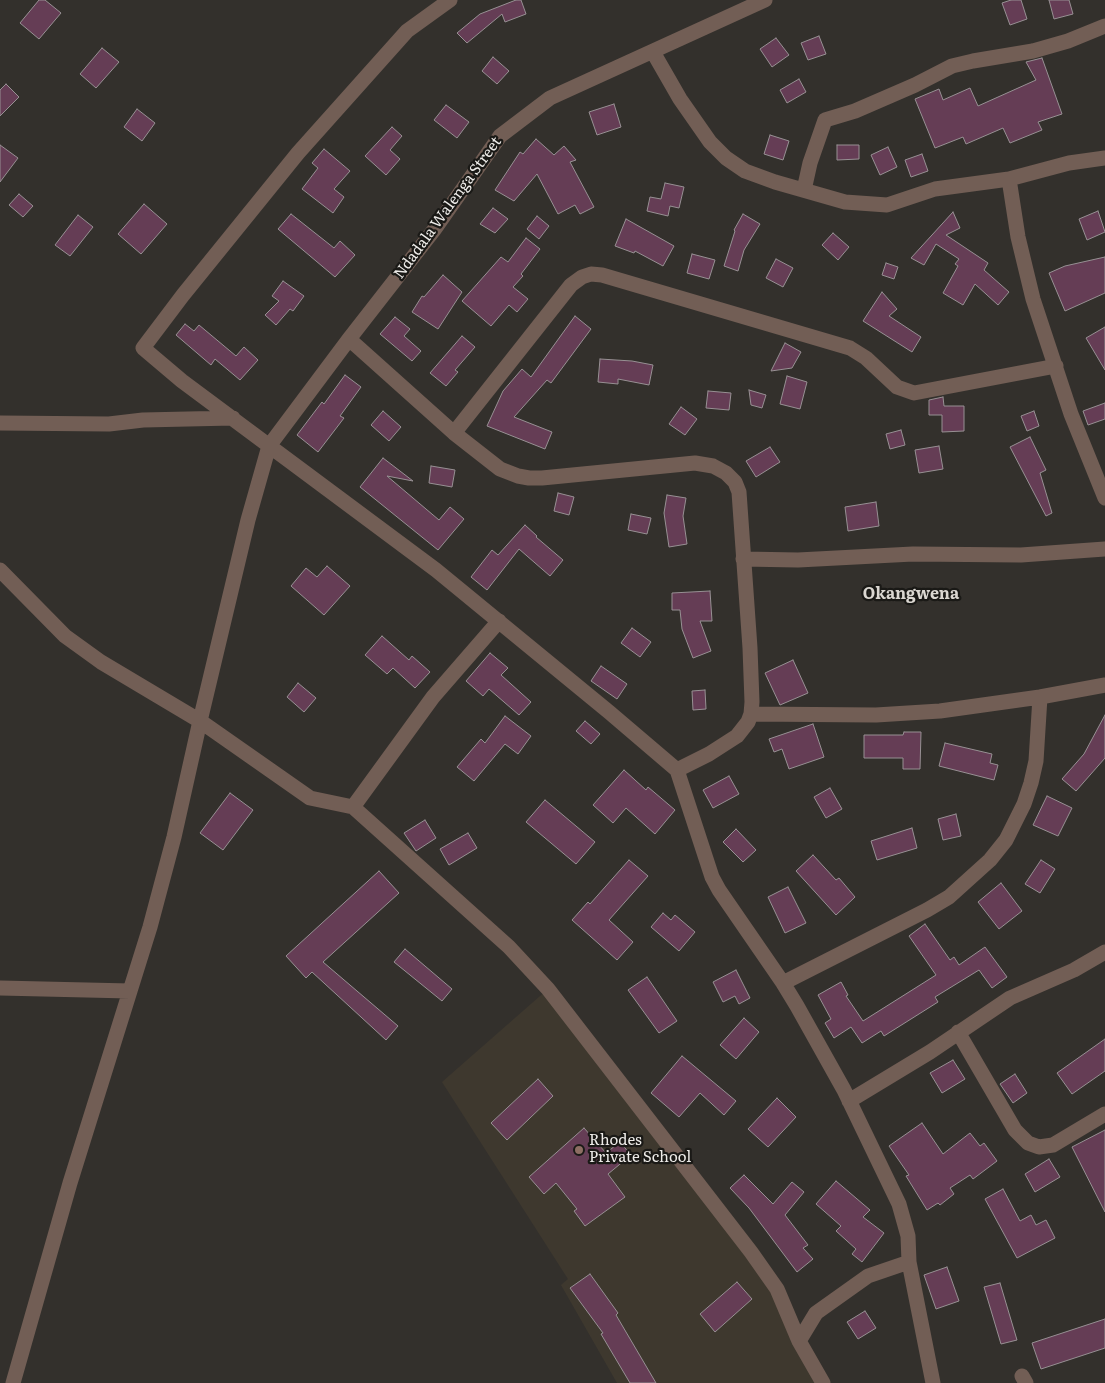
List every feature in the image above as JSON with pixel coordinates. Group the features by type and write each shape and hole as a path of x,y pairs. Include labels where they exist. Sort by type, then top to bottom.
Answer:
{"street":[{"path":"450,0 407,31 304,146 183,295 143,348 182,381 436,570 677,770 712,877 783,983 849,1101 899,1204 908,1236 909,1262 933,1383"},
{"name":"Ndadala Walenga Street","path":"13,1383 70,1183 150,927 174,838 248,520 270,446 349,339 434,230 500,136 550,98 765,0"},
{"path":"804,190 810,163 825,120 855,111 915,85 952,66 1033,51 1068,41 1105,26"},
{"path":"653,52 680,99 710,142 726,158 745,171 775,182 845,202 886,205 935,189 1009,179 1069,163 1105,158"},
{"path":"1009,179 1018,237 1033,299 1071,414 1105,498"},
{"path":"454,433 572,285 582,277 591,274 620,280 850,348 866,358 897,387 914,393 1056,366"},
{"path":"349,339 454,433 500,469 529,478 695,462 713,466 726,473 735,482 739,492 750,657 751,714 748,722 737,736 709,754 677,770"},
{"path":"0,423 109,424 143,420 232,418"},
{"path":"743,559 798,560 913,554 1021,555 1105,549"},
{"path":"0,570 65,636 125,677 200,721 310,798 353,807 509,947 548,989 751,1252 777,1289 799,1341 823,1383"},
{"path":"353,807 434,697 499,621"},
{"path":"751,714 885,714 940,711 1105,686"},
{"path":"783,983 935,906 950,897 990,860 1006,840 1024,804 1031,783 1036,760 1040,697"},
{"path":"849,1101 930,1052 1010,998 1074,970 1105,952"},
{"path":"0,988 130,990"},
{"path":"958,1032 1016,1130 1028,1143 1039,1147 1053,1144 1105,1114"},
{"path":"799,1341 816,1313 868,1276 909,1262"}],"shaded area":[{"name":"Rhodes Private School","path":"548,989 751,1252 823,1383 617,1383 561,1285 568,1279 442,1082"}],"building":[{"path":"39,0 45,0 61,13 39,39 20,23"},
{"path":"516,0 521,0 526,14 505,22 502,14 467,43 457,33 480,14"},
{"path":"1011,0 1021,0 1027,19 1010,25 1002,3"},
{"path":"1049,0 1069,0 1073,14 1054,19"},
{"path":"819,36 826,54 808,60 801,43"},
{"path":"776,38 789,55 772,67 760,49"},
{"path":"102,48 119,62 96,88 80,74"},
{"path":"493,57 509,71 497,84 482,71"},
{"path":"1042,58 1062,114 1038,122 1042,130 1010,143 1003,128 966,144 963,137 935,148 915,99 939,89 943,100 970,88 978,106 1036,80 1026,62"},
{"path":"799,79 806,92 787,103 780,90"},
{"path":"6,84 19,97 0,116 0,90"},
{"path":"614,104 621,127 597,135 589,112"},
{"path":"446,105 469,122 457,138 434,120"},
{"path":"137,109 155,123 142,141 124,127"},
{"path":"392,127 402,136 390,150 400,159 386,175 365,156"},
{"path":"770,135 789,141 783,160 764,154"},
{"path":"536,139 554,155 564,146 576,160 570,162 594,207 580,214 575,205 558,214 537,174 514,201 495,190 520,152 523,154"},
{"path":"0,145 18,158 0,182"},
{"path":"837,145 859,145 859,159 837,160"},
{"path":"888,147 897,167 880,175 871,155"},
{"path":"324,149 350,171 334,189 344,197 333,213 302,189 318,168 312,163"},
{"path":"922,154 928,171 911,177 905,160"},
{"path":"665,183 684,187 679,208 670,206 668,216 647,211 650,197 661,199"},
{"path":"19,194 33,206 23,217 9,205"},
{"path":"144,204 167,224 141,254 118,234"},
{"path":"493,208 508,219 495,233 480,224"},
{"path":"1098,211 1105,232 1087,240 1079,219"},
{"path":"953,212 960,228 946,235 988,263 984,270 1009,292 998,305 975,284 963,305 943,293 958,266 955,264 959,259 936,244 924,265 911,258"},
{"path":"291,214 334,248 340,241 355,255 335,277 278,229"},
{"path":"743,214 760,224 744,250 738,271 724,266 734,230"},
{"path":"78,215 93,227 70,256 55,245"},
{"path":"537,216 549,226 539,239 527,229"},
{"path":"626,219 674,246 663,266 635,251 634,253 615,246"},
{"path":"833,233 849,247 838,260 822,245"},
{"path":"526,238 540,249 521,274 523,276 513,287 528,299 517,312 509,305 491,326 462,301 501,257 508,262"},
{"path":"692,254 715,260 709,279 687,273"},
{"path":"1105,257 1105,293 1065,311 1049,273 1065,266"},
{"path":"776,259 793,268 783,287 766,278"},
{"path":"886,263 898,267 894,279 882,275"},
{"path":"443,275 462,292 438,329 412,312 422,296 424,297"},
{"path":"283,281 304,296 293,311 290,309 276,325 265,315 279,301 272,296"},
{"path":"882,292 897,309 889,316 921,337 912,352 863,321"},
{"path":"575,316 591,329 551,383 547,380 514,417 552,432 545,449 487,426 503,391 522,369 531,377"},
{"path":"395,317 410,329 404,336 421,351 412,361 380,334"},
{"path":"185,324 194,331 199,325 236,356 244,347 258,360 240,380 215,359 211,365 176,335"},
{"path":"1105,327 1105,370 1086,338"},
{"path":"462,336 475,347 455,370 458,372 446,386 430,373"},
{"path":"785,343 801,352 792,368 771,371"},
{"path":"600,359 632,361 653,365 649,385 618,379 618,384 598,382"},
{"path":"345,375 361,387 340,416 344,418 318,452 297,435 322,402 324,404"},
{"path":"787,376 807,382 800,409 780,404"},
{"path":"749,390 766,395 762,408 751,405"},
{"path":"708,391 731,393 729,410 706,408"},
{"path":"943,397 944,406 964,406 964,431 942,432 942,415 929,415 929,400"},
{"path":"1105,403 1105,419 1088,425 1083,411"},
{"path":"681,407 697,419 685,435 669,424"},
{"path":"383,411 401,427 389,441 371,425"},
{"path":"1034,411 1039,426 1027,431 1021,416"},
{"path":"901,430 905,445 890,449 886,434"},
{"path":"1030,437 1046,470 1040,473 1052,513 1046,516 1010,447"},
{"path":"939,446 943,469 919,473 915,450"},
{"path":"770,447 780,462 756,477 746,461"},
{"path":"383,458 413,481 387,476 439,520 450,507 464,519 438,550 360,487"},
{"path":"431,466 455,470 452,487 429,483"},
{"path":"558,493 574,497 569,515 554,511"},
{"path":"667,495 686,498 683,516 687,544 669,547 664,513"},
{"path":"876,502 879,526 848,531 845,507"},
{"path":"631,514 651,518 647,534 628,530"},
{"path":"525,525 563,560 550,576 519,549 487,590 471,577 492,550 498,555"},
{"path":"327,566 350,586 324,615 291,586 306,568 317,577"},
{"path":"710,591 712,621 700,621 711,651 693,658 682,629 680,610 672,610 672,593"},
{"path":"632,628 651,642 640,657 621,643"},
{"path":"382,636 409,660 412,656 430,672 415,688 393,668 387,674 365,655"},
{"path":"490,653 508,668 501,675 531,702 519,715 489,689 483,696 466,681"},
{"path":"793,660 808,693 780,705 765,673"},
{"path":"601,666 627,684 617,699 591,681"},
{"path":"298,683 316,698 304,712 287,697"},
{"path":"705,690 706,709 693,710 692,691"},
{"path":"1105,715 1105,758 1076,791 1062,779 1084,754"},
{"path":"505,716 531,736 518,754 505,744 474,781 457,767 481,739 485,743"},
{"path":"585,721 600,734 591,744 576,731"},
{"path":"813,724 824,757 789,769 782,749 774,752 769,739"},
{"path":"904,732 921,732 920,769 903,769 903,758 864,758 864,735 903,735"},
{"path":"945,743 992,754 990,763 998,765 994,780 939,766"},
{"path":"624,770 646,790 648,787 675,810 655,834 626,808 613,823 593,805"},
{"path":"729,776 739,794 713,808 703,790"},
{"path":"830,788 842,809 826,818 814,797"},
{"path":"230,793 253,810 223,850 200,833"},
{"path":"1047,796 1072,808 1058,836 1033,825"},
{"path":"545,800 595,842 576,864 526,822"},
{"path":"956,814 961,836 943,840 938,819"},
{"path":"425,820 436,838 416,851 404,833"},
{"path":"912,828 917,848 877,860 871,841"},
{"path":"736,829 756,850 743,862 723,842"},
{"path":"468,833 477,848 449,865 440,849"},
{"path":"813,855 836,880 839,878 855,897 836,915 796,871"},
{"path":"629,860 648,876 609,920 633,942 617,960 572,920 588,902 590,904"},
{"path":"1041,860 1055,869 1040,893 1025,884"},
{"path":"379,871 399,893 323,962 398,1026 386,1040 312,972 306,978 286,956"},
{"path":"1001,883 1022,911 999,929 978,902"},
{"path":"788,887 806,923 785,933 768,897"},
{"path":"663,913 671,920 675,915 695,932 679,951 651,927"},
{"path":"925,924 950,960 954,957 959,965 985,947 1007,977 992,988 979,970 935,997 938,1002 884,1036 881,1031 862,1043 851,1027 834,1038 825,1023 831,1019 818,995 841,982 848,995 846,996 863,1021 936,975 909,936"},
{"path":"405,949 452,989 442,1001 394,962"},
{"path":"736,970 750,998 739,1004 735,996 723,1002 713,982"},
{"path":"647,977 677,1021 659,1033 628,990"},
{"path":"744,1018 759,1032 736,1059 720,1045"},
{"path":"1105,1039 1105,1071 1072,1094 1057,1073"},
{"path":"682,1056 736,1101 724,1115 700,1093 679,1117 651,1093"},
{"path":"953,1060 965,1079 942,1093 930,1073"},
{"path":"1015,1074 1027,1093 1013,1103 1000,1084"},
{"path":"538,1079 553,1096 507,1140 491,1123"},
{"path":"777,1098 796,1117 768,1147 748,1129"},
{"path":"922,1123 943,1154 970,1133 980,1146 984,1143 997,1161 973,1179 970,1175 950,1188 954,1194 940,1205 938,1203 927,1210 906,1176 909,1175 889,1146"},
{"path":"584,1128 606,1153 620,1142 631,1155 608,1174 625,1197 585,1226 574,1211 577,1209 556,1183 544,1194 529,1177"},
{"path":"1105,1130 1105,1212 1072,1147"},
{"path":"1049,1159 1060,1177 1035,1192 1025,1174"},
{"path":"744,1175 773,1204 792,1182 804,1192 785,1215 808,1245 803,1248 813,1259 797,1272 749,1208 730,1188"},
{"path":"836,1181 870,1210 863,1217 884,1233 862,1262 852,1254 856,1249 836,1231 841,1226 816,1204"},
{"path":"1003,1189 1020,1221 1031,1215 1036,1225 1046,1220 1055,1238 1017,1258 985,1199"},
{"path":"947,1267 959,1301 936,1309 924,1275"},
{"path":"590,1274 618,1313 616,1315 656,1383 630,1383 601,1334 603,1333 570,1288"},
{"path":"737,1282 752,1299 715,1332 700,1314"},
{"path":"1000,1283 1017,1340 1001,1344 984,1287"},
{"path":"865,1311 876,1328 858,1339 847,1322"},
{"path":"1105,1319 1105,1348 1041,1369 1032,1343"}],"place":[{"name":"Rhodes Private School","path":"579,1150"}],"district":[{"name":"Okangwena","path":"911,594"}]}
